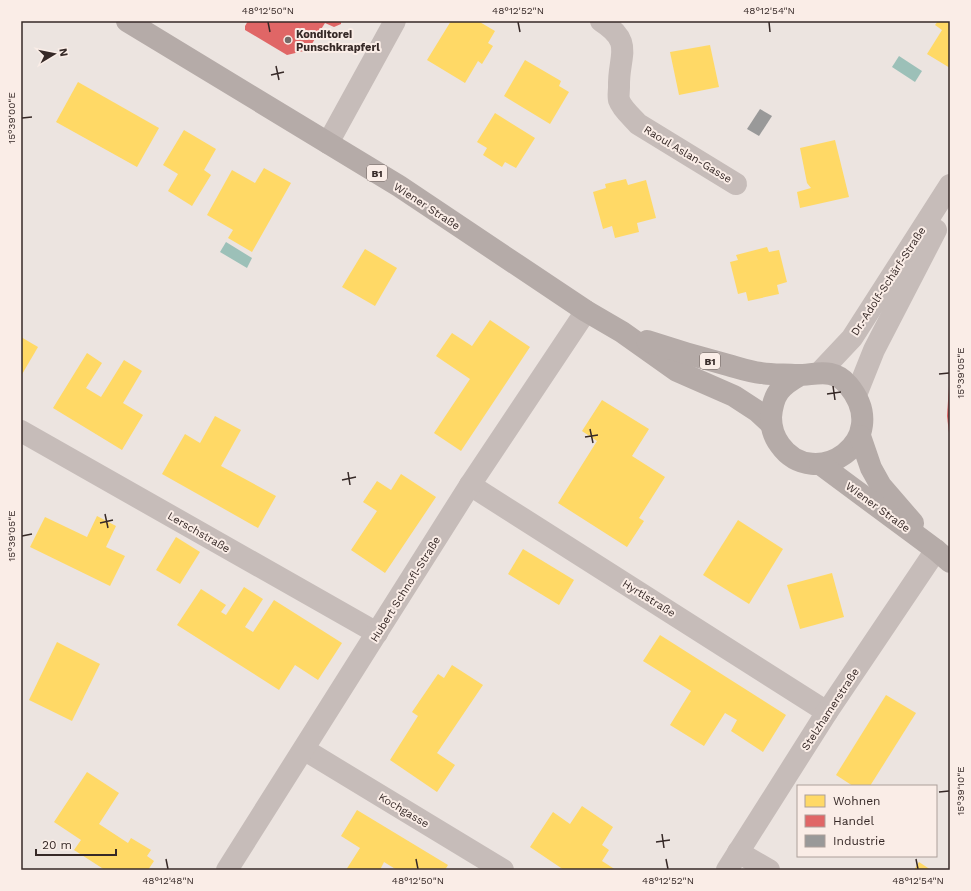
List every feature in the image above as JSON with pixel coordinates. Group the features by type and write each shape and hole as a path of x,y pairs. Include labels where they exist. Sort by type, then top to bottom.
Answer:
{"main road":[{"name":"Wiener Straße","path":"127,21 399,186 586,311 622,332"},
{"name":"B1","path":"622,332 684,354 760,373 810,373 834,375 846,383 856,395 862,406 863,422 860,436 849,451 836,459 820,464 803,463 785,452 776,439 771,424 772,406 777,392 785,383 810,373"},
{"name":"B1","path":"622,332 677,371 734,396 757,411 771,424"},
{"name":"Wiener Straße","path":"860,436 871,468 881,486 943,556"},
{"name":"Wiener Straße","path":"820,464 943,556"}],"street":[{"path":"328,143 395,21"},
{"name":"Raoul Aslan-Gasse","path":"601,21 619,36 623,43 619,79 619,100 626,111 638,124 736,184"},
{"name":"Dr.-Adolf-Schärf-Straße","path":"810,373 852,338 950,185"},
{"name":"Dr.-Adolf-Schärf-Straße","path":"856,395 874,350 950,204"},
{"name":"Hubert Schnofl-Straße","path":"227,870 470,485 586,311"},
{"name":"Lerschstraße","path":"21,431 377,633"},
{"name":"Hyrtlstraße","path":"470,485 827,712"},
{"name":"Stelzhamerstraße","path":"732,861 827,712 943,556"},
{"name":"Kochgasse","path":"304,750 503,870"},
{"path":"732,861 769,870"}],"water":[{"path":"899,56 922,71 915,82 892,67"},
{"path":"226,242 252,258 247,268 220,252"}],"building: Wohnen":[{"path":"451,21 478,21 495,31 488,43 493,46 482,64 478,61 465,83 427,60"},
{"path":"938,21 950,21 950,68 927,54 942,30 935,25"},
{"path":"710,45 719,87 679,95 670,52"},
{"path":"525,60 561,81 559,86 569,92 550,124 504,96"},
{"path":"78,82 159,128 137,167 56,122"},
{"path":"495,113 535,138 516,168 505,162 502,167 483,155 487,148 477,142"},
{"path":"184,130 216,149 204,170 211,175 192,206 168,191 178,174 163,165"},
{"path":"835,140 849,197 800,208 797,192 811,188 807,183 800,148"},
{"path":"264,168 291,183 252,252 228,238 233,230 207,215 232,170 255,183"},
{"path":"626,179 628,185 646,180 656,218 637,223 639,232 615,238 612,226 603,229 593,192 606,188 605,184"},
{"path":"767,247 769,252 779,250 787,282 777,285 779,294 748,301 746,292 738,294 730,262 738,260 736,255"},
{"path":"365,249 397,268 375,306 342,287"},
{"path":"490,320 530,347 461,451 434,433 470,379 436,356 452,333 472,346"},
{"path":"21,337 38,347 21,376"},
{"path":"87,353 102,363 86,388 101,397 124,360 142,371 123,403 143,415 122,450 53,408"},
{"path":"602,400 649,429 632,456 665,477 639,518 644,521 627,547 558,503 597,441 582,431"},
{"path":"215,416 241,430 221,466 276,496 258,528 162,474 185,434 200,443"},
{"path":"401,474 436,497 385,573 351,550 377,511 363,502 377,481 391,490"},
{"path":"97,516 116,526 106,547 125,556 110,586 30,547 45,517 87,537"},
{"path":"738,520 783,549 749,604 703,575"},
{"path":"176,537 200,552 180,584 156,570"},
{"path":"523,549 574,580 559,605 508,574"},
{"path":"832,573 844,617 800,629 787,585"},
{"path":"244,587 263,599 245,627 253,632 274,600 342,643 318,680 295,665 279,690 177,625 201,589 226,605 221,612 226,615"},
{"path":"660,635 786,715 763,752 731,731 737,720 725,713 704,746 670,725 691,691 643,661"},
{"path":"57,642 100,664 72,721 29,700"},
{"path":"452,665 483,685 437,753 455,765 437,792 390,760 418,716 412,712 438,674 444,678"},
{"path":"886,695 916,713 871,785 851,785 836,775"},
{"path":"87,772 119,793 99,824 128,843 131,838 151,850 147,856 154,861 148,870 105,870 74,850 81,840 54,822"},
{"path":"582,806 613,827 602,845 609,850 602,861 616,870 564,870 530,847 553,812 570,824"},
{"path":"357,810 448,865 445,870 397,870 384,862 380,870 346,870 360,848 341,836"},
{"path":"919,862 931,870 914,870"}],"building: Handel":[{"name":"Konditorei Punschkrapferl","path":"248,21 341,21 341,24 334,27 325,23 308,50 287,55 245,30 245,26"},
{"path":"950,386 949,433 947,416"}],"building: Industrie":[{"path":"760,109 772,116 759,136 747,129"}],"place":[{"name":"Konditorei Punschkrapferl","path":"288,40"}]}
